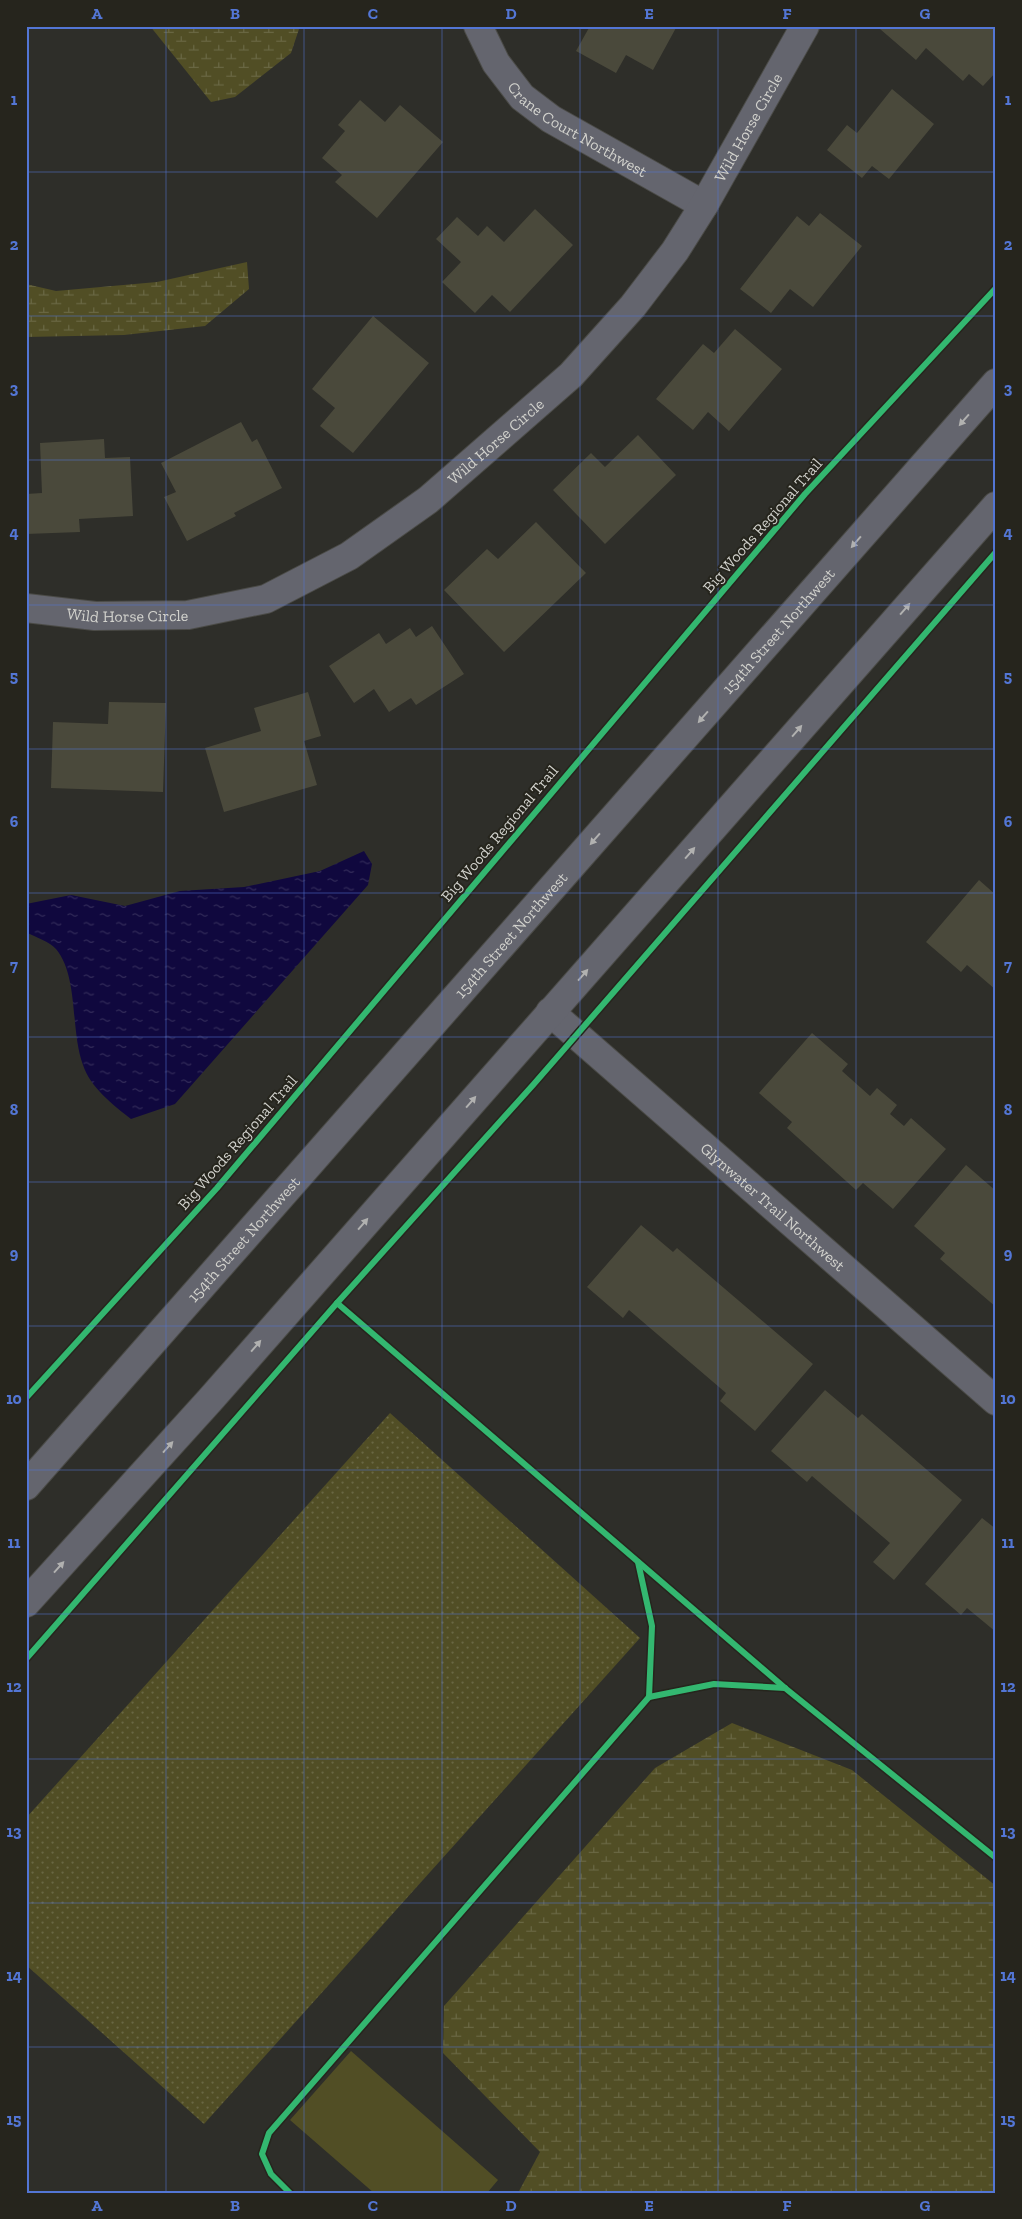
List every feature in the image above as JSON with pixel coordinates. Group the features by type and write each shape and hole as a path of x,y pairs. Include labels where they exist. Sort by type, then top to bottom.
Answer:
{"street":[{"name":"Crane Court Northwest","path":"478,26 496,63 522,97 551,119 704,205"},
{"name":"Wild Horse Circle","path":"26,608 94,616 188,614 266,599 349,556 428,500 571,375 634,306 675,251 704,205 804,26"},
{"name":"154th Street Northwest","path":"26,1486 996,383"},
{"path":"26,1604 210,1400 996,506"},
{"name":"Glynwater Trail Northwest","path":"550,1012 996,1401"}],"green space":[{"path":"150,26 300,26 291,53 235,97 211,102"},
{"path":"247,262 249,289 205,326 124,335 26,337 26,284 56,291 157,282"},
{"path":"390,1413 640,1638 204,2124 26,1965 26,1818"},
{"path":"732,1723 852,1770 996,1886 996,2193 518,2193 540,2152 443,2053 444,2006 655,1768"},
{"path":"351,2051 498,2180 487,2193 374,2193 290,2120"}],"water":[{"path":"364,851 372,864 368,885 175,1104 131,1119 110,1102 91,1081 83,1065 79,1051 71,989 63,961 53,946 26,932 26,904 71,895 125,906 180,891 244,887 320,871"}],"building":[{"path":"590,26 677,26 653,70 626,55 616,73 576,51"},
{"path":"882,26 996,26 996,72 983,86 969,74 963,81 926,48 916,60 880,29"},
{"path":"892,89 934,124 889,179 872,166 862,178 827,150 847,125 857,133"},
{"path":"360,100 385,122 400,105 443,142 377,218 335,182 342,175 322,158 345,131 338,125"},
{"path":"535,209 573,245 510,312 492,295 475,313 442,282 461,262 436,239 457,217 478,236 487,226 504,242"},
{"path":"820,213 862,246 813,307 790,289 771,313 740,289 797,216 809,226"},
{"path":"373,316 429,363 353,453 320,426 335,408 312,389"},
{"path":"735,329 782,369 729,431 708,412 693,430 656,399 703,344 714,353"},
{"path":"241,422 252,442 257,439 282,488 234,513 236,516 187,541 164,497 176,492 161,463"},
{"path":"638,435 676,475 605,544 553,490 591,453 605,467"},
{"path":"104,439 105,458 130,457 133,516 79,519 80,532 26,534 26,494 42,493 40,443"},
{"path":"536,522 586,573 504,652 444,590 487,549 498,559"},
{"path":"432,626 464,674 416,705 411,698 389,712 374,689 354,703 329,666 379,633 386,644 410,628 416,637"},
{"path":"308,692 321,736 304,741 317,785 224,812 205,748 261,731 254,708"},
{"path":"109,702 166,703 163,792 51,788 53,722 108,724"},
{"path":"979,880 996,895 996,990 967,965 961,972 926,942"},
{"path":"812,1033 848,1064 842,1071 870,1096 877,1088 897,1105 890,1114 904,1126 911,1118 946,1149 893,1209 863,1183 856,1190 787,1128 792,1122 759,1093"},
{"path":"966,1165 996,1191 996,1307 940,1259 945,1253 914,1226"},
{"path":"641,1225 673,1252 677,1248 813,1364 755,1431 720,1401 726,1393 629,1310 623,1318 587,1287"},
{"path":"825,1390 858,1418 862,1414 962,1500 894,1580 873,1562 890,1543 812,1476 807,1482 771,1451"},
{"path":"982,1518 996,1529 996,1632 967,1608 961,1615 925,1584"}],"cycle path":[{"name":"Big Woods Regional Trail","path":"26,1398 217,1188 805,494 996,288"},
{"path":"26,1659 337,1303 533,1085 996,552"},
{"path":"337,1303 785,1688 996,1858"},
{"path":"638,1562 652,1626 649,1697"},
{"path":"290,2193 271,2174 262,2154 269,2133 649,1697 714,1684 785,1688"}]}
